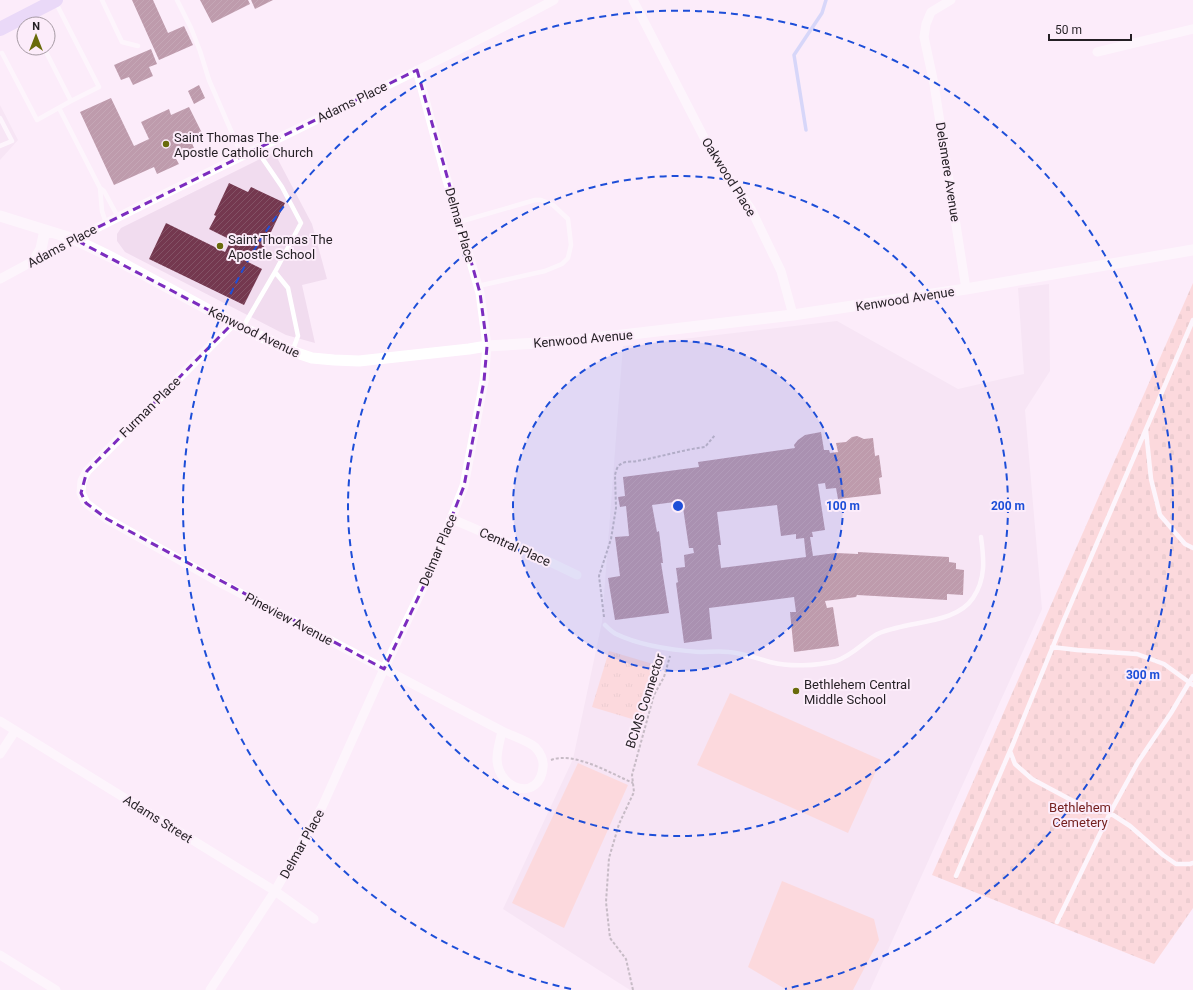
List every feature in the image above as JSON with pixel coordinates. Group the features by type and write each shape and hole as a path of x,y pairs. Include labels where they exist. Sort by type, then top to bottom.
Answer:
{"main road":[{"path":"34,16 56,0"},
{"path":"0,29 16,24"}],"street":[{"name":"Adams Place","path":"0,279 74,239 554,0"},
{"name":"Oakwood Place","path":"633,0 712,153 751,209 780,271 793,315"},
{"name":"Delsmere Avenue","path":"951,0 931,12 926,24 924,37 934,84 966,289"},
{"path":"1097,52 1193,29"},
{"name":"Delmar Place","path":"210,990 275,891 322,807 384,669 429,575 464,486 484,381 487,346 480,293 416,70"},
{"name":"Kenwood Avenue","path":"0,216 74,239 292,352 312,358 334,360 359,360 487,346 572,341 793,315 966,289 1193,250"},
{"path":"34,261 39,253 45,230"},
{"name":"Furman Place","path":"83,498 81,493 82,481 87,471 238,325"},
{"name":"Pineview Avenue","path":"83,498 86,503 107,519 218,582 502,732 530,744 536,748 543,763"},
{"name":"Central Place","path":"452,519 529,552 577,575"},
{"name":"Adams Street","path":"0,721 275,891 314,919"},
{"path":"0,754 15,731"},
{"path":"502,732 497,757 500,773 506,781 519,788 534,786 540,781 543,763"},
{"path":"0,955 56,990"}],"lane":[{"path":"2,53 37,120 99,87 56,0"},
{"path":"102,0 122,42 138,46"},
{"path":"177,0 191,28 209,80 242,156"},
{"path":"48,56 71,101"},
{"path":"59,108 100,188 104,191 118,217"},
{"path":"0,118 12,141 0,146"},
{"path":"238,325 275,272 302,223 282,187 256,149"},
{"path":"100,188 102,211 106,223"},
{"path":"459,222 535,200 541,200 553,205 568,219 571,245 568,258 562,264 545,270 478,286"},
{"path":"275,272 288,288 298,336 292,352"},
{"path":"956,876 1010,751 1052,647 1193,320"},
{"path":"1146,428 1151,479 1160,515 1185,544 1193,548"},
{"path":"605,625 615,634 641,643 672,649 752,655 771,662 796,665 816,664 836,660 856,651 875,635 896,628 948,616 961,610 973,599 983,577 984,564 981,537"},
{"path":"1052,647 1138,654 1164,664 1191,684"},
{"path":"1057,922 1110,813 1138,762 1191,684 1193,676"},
{"path":"1010,751 1015,764 1032,779 1075,802 1110,813 1130,826 1163,855 1176,864 1193,863"}],"path":[{"path":"605,625 599,576 611,539 616,508 616,470 621,464 627,462 681,450 705,447 715,435"},
{"name":"BCMS Connector","path":"633,990 626,959 610,938 606,902 609,858 619,824 634,792 632,775 654,695 664,677 672,649"},
{"path":"543,763 556,758 573,759 633,783"}],"highlighted area":[{"path":"417,70 480,293 487,346 484,381 464,486 429,575 384,669 107,519 86,503 81,493 87,471 233,323 74,239"}],"shaded area":[{"path":"0,105 18,140 0,160"},
{"name":"Saint Thomas The Apostle School","path":"274,152 312,224 327,279 302,285 315,343 286,335 125,252 117,241 117,234 121,228"},
{"name":"Bethlehem Central Middle School","path":"1049,284 1050,371 1025,410 1042,609 870,990 630,990 503,909 573,759 602,622 623,346 837,321 958,389 1024,374 1018,288"}],"green space":[{"name":"Bethlehem Cemetery","path":"1193,283 1193,908 1154,964 932,875"},
{"path":"609,651 660,666 642,722 592,707"},
{"path":"730,693 881,760 848,833 697,765"},
{"path":"578,763 628,785 564,928 512,903"},
{"path":"782,881 874,919 879,940 853,990 787,990 748,967"}],"building":[{"path":"132,0 153,0 168,33 184,26 193,45 159,60"},
{"path":"200,0 248,0 250,4 212,23"},
{"path":"251,0 273,0 255,9"},
{"path":"151,49 157,64 149,67 153,76 133,85 129,77 121,80 114,65"},
{"path":"199,85 205,98 194,104 188,91"},
{"name":"Saint Thomas The Apostle Catholic Church","path":"111,98 134,146 149,139 141,122 169,109 171,115 189,107 203,135 191,141 194,148 175,157 179,164 157,174 154,167 114,185 80,112"},
{"path":"229,183 248,192 251,187 285,203 258,259 243,251 240,258 262,269 244,305 149,259 166,223 225,252 231,240 209,229 216,216 214,215"},
{"path":"821,432 824,450 829,450 830,453 838,452 836,443 846,442 852,437 857,436 864,439 873,438 875,456 879,455 882,477 879,478 881,494 838,499 836,488 826,489 825,483 818,484 825,530 812,532 813,537 810,537 813,556 836,553 858,554 858,552 949,557 949,562 956,563 956,569 964,570 963,595 947,594 947,600 857,595 856,597 825,601 827,608 833,607 839,646 794,652 790,612 796,612 794,597 709,608 712,639 684,643 676,583 678,582 676,568 685,567 684,555 694,553 693,548 689,548 682,501 652,505 657,532 659,531 663,563 661,563 669,613 615,620 608,578 620,576 615,537 629,536 626,506 620,507 618,497 625,496 623,477 699,467 698,462 795,448 794,445 805,435","holes":["777,505 781,536 796,534 796,539 804,538 806,557 721,568 718,545 721,545 717,512"]}],"waterway":[{"path":"806,130 794,55 822,13 826,0"}],"place":[{"name":"Saint Thomas The Apostle Catholic Church","path":"166,144"},
{"name":"Saint Thomas The Apostle School","path":"220,246"},
{"name":"Bethlehem Central Middle School","path":"796,691"}]}
